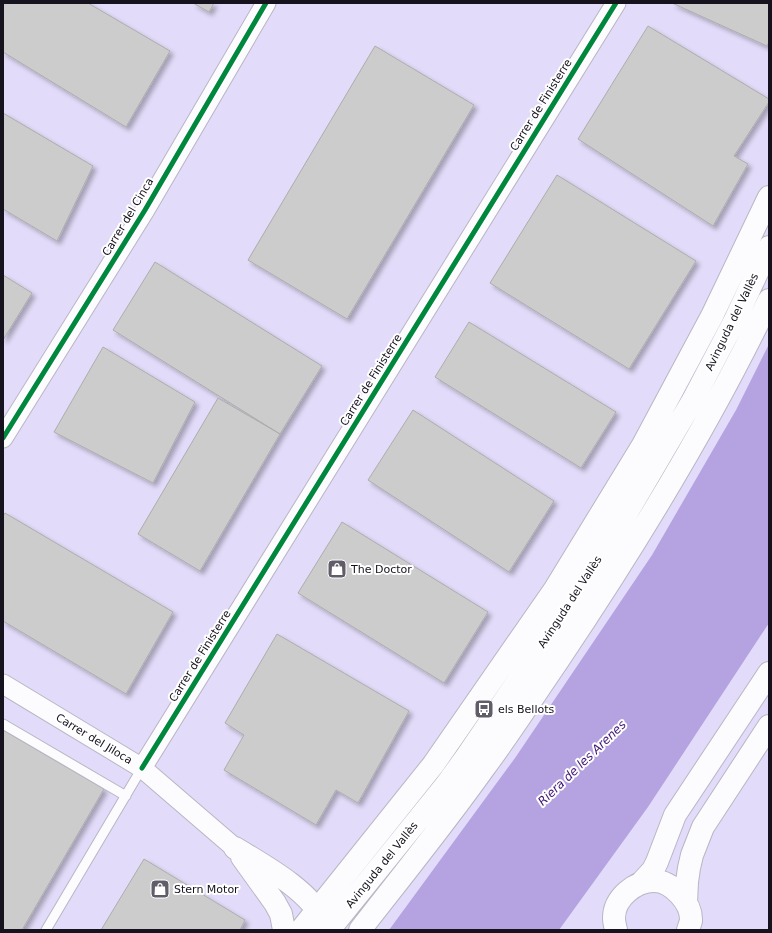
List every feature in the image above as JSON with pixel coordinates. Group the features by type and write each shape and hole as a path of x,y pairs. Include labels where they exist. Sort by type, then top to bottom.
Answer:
{"main road":[{"path":"301,930 312,905 433,765 555,589 643,445 712,316 769,197"},
{"name":"Avinguda del Vallès","path":"328,930 446,785 572,600 622,521 693,400 736,318 769,247"},
{"name":"Avinguda del Vallès","path":"360,930 486,766 592,609 642,531 680,466 742,354 769,300"},
{"path":"610,926 616,908 623,896 634,886 642,882 653,870 675,815 769,673"},
{"path":"690,921 687,882 692,855 703,827 769,726"},
{"path":"235,848 276,873 312,905 328,930"},
{"path":"235,848 278,908 281,914 284,930"},
{"path":"642,882 655,881 666,885 677,892 690,921"},
{"path":"278,908 312,905"}],"street":[{"name":"Carrer del Cinca","path":"3,438 145,210 266,3"},
{"name":"Carrer de Finisterre","path":"142,768 616,3"},
{"name":"Carrer del Jiloca","path":"3,684 142,768 235,848"}],"lane":[{"path":"3,724 126,796"},
{"name":"Carrer de Finisterre","path":"46,930 142,768"}],"shaded area":[{"path":"3,3 769,3 769,344 736,410 652,555 515,758 389,930 3,930"},
{"path":"769,623 769,930 559,930 648,807"}],"water":[{"name":"Riera de les Arenes","path":"769,344 769,623 648,807 559,930 389,930 515,758 652,555 736,410"}],"building":[{"path":"3,3 88,3 170,51 126,127 3,52"},
{"path":"193,3 214,3 209,12"},
{"path":"672,3 769,3 769,42 767,46"},
{"path":"648,26 769,99 769,102 734,156 748,164 713,226 578,139"},
{"path":"375,46 474,105 347,319 248,260"},
{"path":"3,113 93,166 57,241 3,209"},
{"path":"557,175 696,261 629,369 490,283"},
{"path":"155,262 322,366 280,434 113,330"},
{"path":"3,275 32,293 3,340"},
{"path":"469,322 616,412 581,468 435,377"},
{"path":"103,347 195,402 153,483 54,432"},
{"path":"218,398 280,434 200,571 138,534"},
{"path":"413,410 554,501 509,572 368,480"},
{"path":"5,513 173,612 126,694 3,621 3,516"},
{"path":"342,522 488,612 444,683 298,593"},
{"path":"277,634 409,711 358,803 336,790 316,825 224,770 244,735 225,723"},
{"path":"3,730 104,789 22,930 3,930"},
{"name":"Stern Motor","path":"144,859 245,920 240,930 101,930"}],"cycle path":[{"path":"3,438 145,210 266,3"},
{"path":"142,768 616,3"}],"place":[{"name":"The Doctor","path":"337,569"},
{"name":"els Bellots","path":"484,709"},
{"name":"Stern Motor","path":"160,889"}]}
